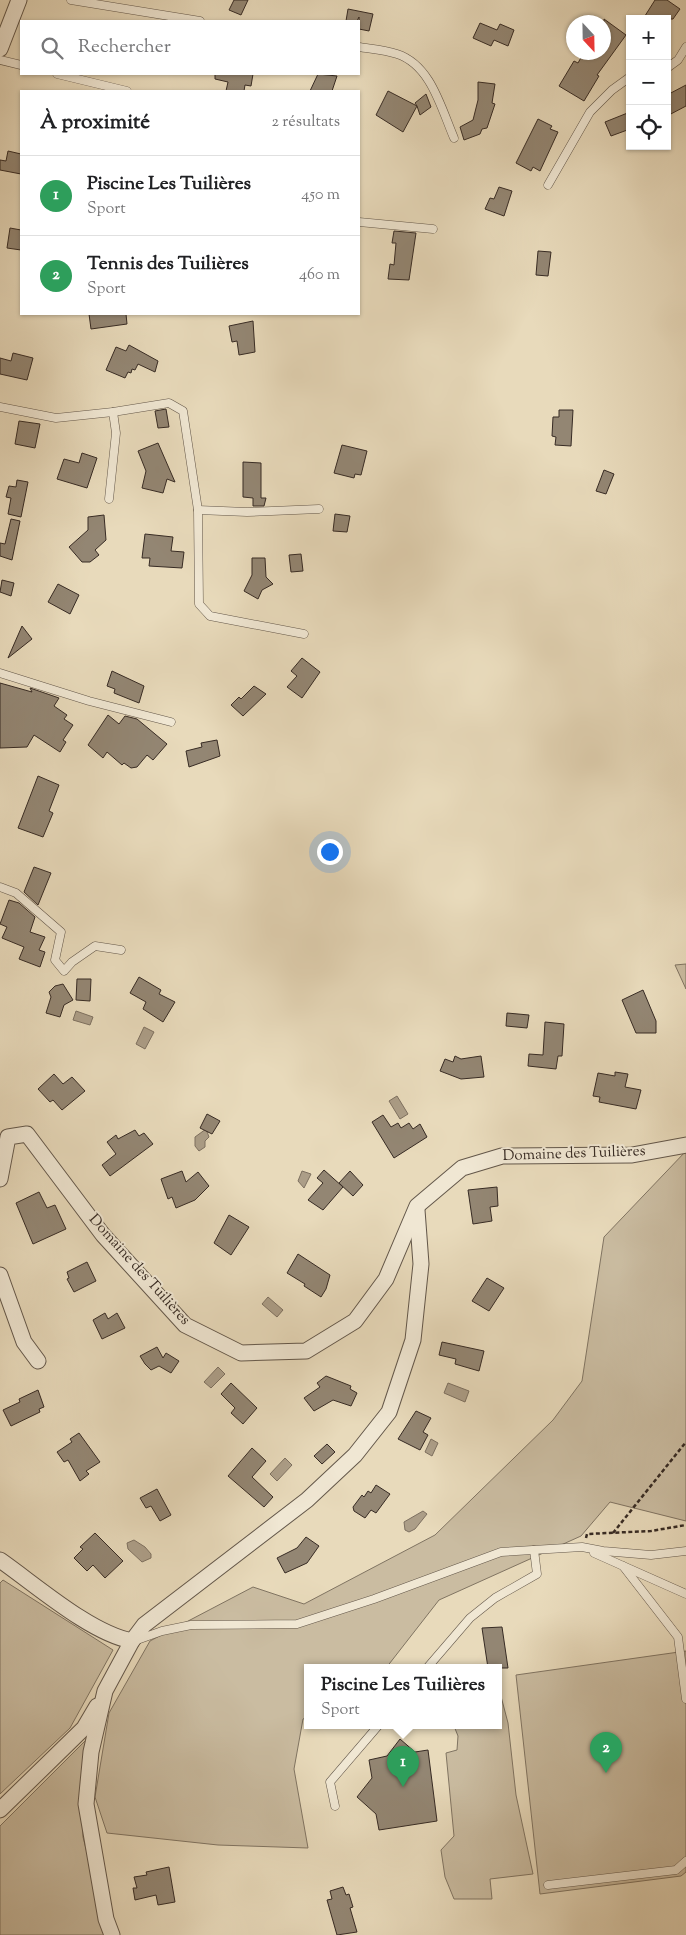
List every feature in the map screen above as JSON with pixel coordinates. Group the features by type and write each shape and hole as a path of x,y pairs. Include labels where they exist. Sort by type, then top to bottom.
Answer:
{"street":[{"path":"0,49 19,0"},
{"name":"Domaine des Tuilières","path":"0,1179 8,1138 27,1134 103,1235 185,1325 241,1353 306,1351 355,1321 386,1279 417,1206 462,1168 486,1159 524,1154 632,1155 686,1145"},
{"path":"0,1810 84,1728 132,1641 144,1625 189,1593 307,1500 355,1455 389,1412 413,1340 421,1264 417,1206"},
{"path":"0,1275 24,1342 38,1361"},
{"path":"0,1560 111,1636 132,1641"},
{"path":"105,1692 91,1752 86,1804 106,1919 112,1935"}],"lane":[{"path":"71,0 194,20"},
{"path":"360,47 396,54 418,65 454,138"},
{"path":"671,65 678,60 686,47"},
{"path":"0,60 20,65"},
{"path":"60,75 108,89"},
{"path":"548,184 590,112 612,90 626,80"},
{"path":"360,222 433,229"},
{"path":"0,408 56,418 113,412 169,403 183,411 198,510 199,604 210,616 304,634"},
{"path":"110,499 116,433 113,412"},
{"path":"198,510 247,512 319,509"},
{"path":"0,673 171,722"},
{"path":"0,887 16,893 61,932 55,960 64,971 72,962 95,946 121,950"},
{"path":"132,1641 162,1631 191,1626 297,1624 374,1600 502,1552 582,1547 651,1555 686,1551"},
{"path":"582,1547 686,1594"},
{"path":"430,1664 470,1618 495,1598 537,1574 534,1550"},
{"path":"623,1566 678,1636 686,1699"},
{"path":"335,1806 330,1782 375,1729"},
{"path":"548,1885 676,1870 686,1860"}],"path":[{"path":"613,1533 686,1442"},
{"path":"582,1547 587,1534 686,1525"}],"shaded area":[{"path":"686,964 686,989 675,965"},
{"path":"76,1011 93,1017 90,1025 73,1020"},
{"path":"144,1027 154,1032 145,1049 136,1044"},
{"path":"397,1096 408,1114 400,1119 389,1101"},
{"path":"206,1129 209,1137 205,1141 205,1147 199,1151 195,1146 195,1137"},
{"path":"686,1151 686,1521 610,1502 581,1536 439,1600 389,1664 304,1664 304,1719 294,1769 308,1848 218,1845 107,1833 95,1797 109,1713 150,1641 253,1587 304,1604 435,1535 553,1420 582,1381 604,1237"},
{"path":"302,1171 311,1174 304,1188 298,1181"},
{"path":"268,1297 283,1310 277,1317 262,1304"},
{"path":"218,1367 225,1374 211,1388 204,1382"},
{"path":"448,1383 469,1391 465,1402 444,1393"},
{"path":"431,1439 438,1443 432,1456 425,1452"},
{"path":"285,1458 292,1465 277,1481 270,1474"},
{"path":"423,1511 427,1514 415,1529 409,1532 405,1530 404,1522"},
{"path":"134,1540 145,1547 151,1554 151,1558 142,1562 128,1549 127,1543"},
{"path":"3,1580 113,1650 70,1728 0,1794 0,1583"},
{"path":"686,1651 686,1872 681,1876 540,1894 516,1675"},
{"path":"502,1700 508,1723 516,1795 533,1874 490,1879 492,1899 454,1899 445,1877 441,1850 454,1836 446,1753 457,1750 458,1736 455,1729 502,1729"},
{"path":"88,1738 81,1790 83,1837 108,1935 0,1935 0,1826"}],"building":[{"path":"234,0 248,0 241,15 229,10"},
{"path":"655,0 667,0 680,9 673,19 671,19 671,15 646,15"},
{"path":"348,9 373,14 369,31 360,29 359,17 358,20 346,20"},
{"path":"480,23 497,30 500,24 514,30 508,46 494,40 491,46 473,38"},
{"path":"611,24 626,35 611,56"},
{"path":"580,60 608,60 597,75 599,76 584,101 559,86 574,61 578,63"},
{"path":"215,75 253,75 251,86 245,85 244,90 226,90 228,82 215,79"},
{"path":"318,75 337,76 332,90 310,90"},
{"path":"478,82 495,84 492,103 495,104 487,128 482,129 480,134 464,140 460,127 473,120 478,100"},
{"path":"686,85 686,106 671,114 671,105 671,93"},
{"path":"388,91 417,106 403,132 376,115"},
{"path":"426,94 431,107 420,115 415,103"},
{"path":"626,114 626,130 611,136 605,122"},
{"path":"538,119 552,126 550,129 558,132 540,171 533,167 531,171 516,163"},
{"path":"8,151 20,154 20,174 0,170 0,160 6,161"},
{"path":"499,187 512,191 504,216 485,209 490,198 494,199"},
{"path":"10,228 20,230 20,250 7,248"},
{"path":"394,231 416,233 409,280 388,279 390,264 394,265 396,243 392,243"},
{"path":"538,251 551,252 548,276 536,275"},
{"path":"89,315 126,315 127,324 91,329"},
{"path":"253,321 255,352 239,355 237,341 232,342 229,326"},
{"path":"129,345 158,361 155,372 138,364 135,370 132,369 131,373 128,372 125,378 106,370 116,347 126,351"},
{"path":"13,353 33,358 27,380 0,374 0,358 11,361"},
{"path":"166,409 169,427 158,428 155,411"},
{"path":"559,410 573,410 571,446 555,445 556,437 552,436 553,417 559,417"},
{"path":"19,421 40,424 35,448 15,444"},
{"path":"158,443 175,482 167,479 163,493 142,488 146,471 138,451"},
{"path":"342,445 367,451 361,475 355,474 354,478 334,473"},
{"path":"82,453 97,458 87,488 57,479 64,459 79,463"},
{"path":"243,462 261,463 261,498 266,498 264,506 253,506 253,498 243,497"},
{"path":"604,470 614,474 606,494 596,491"},
{"path":"17,480 28,482 21,517 8,514 11,498 6,497 9,486 16,487"},
{"path":"335,514 350,516 347,532 333,531"},
{"path":"104,515 106,540 95,550 99,555 90,562 82,562 69,547 88,530 88,517"},
{"path":"11,519 20,521 12,560 0,556 0,543 5,544"},
{"path":"145,534 173,537 171,551 184,552 182,568 149,566 150,558 142,558"},
{"path":"301,554 303,571 291,572 289,555"},
{"path":"252,558 265,558 266,577 273,584 262,590 258,599 244,591 252,575"},
{"path":"2,580 14,583 11,596 0,592"},
{"path":"58,584 79,595 70,614 48,602"},
{"path":"22,626 32,639 8,658"},
{"path":"302,658 320,672 302,698 287,687 297,676 291,671"},
{"path":"112,671 144,686 139,703 114,693 115,689 107,686"},
{"path":"0,683 32,692 30,688 59,698 54,706 67,715 64,719 73,725 63,740 66,742 60,752 34,735 27,747 0,748"},
{"path":"254,686 266,694 243,716 231,705 239,697 241,699"},
{"path":"108,715 119,724 125,716 137,719 167,744 153,760 147,755 137,767 131,768 124,763 122,765 107,752 103,758 88,745"},
{"path":"217,740 220,756 189,767 186,751 202,747 201,743"},
{"path":"38,776 59,785 49,811 53,813 43,837 18,828"},
{"path":"34,867 51,873 38,905 24,892"},
{"path":"9,900 19,903 35,917 30,932 45,937 39,950 45,952 40,967 19,959 24,947 2,938 7,927 0,924"},
{"path":"139,977 161,990 159,994 175,1002 163,1022 143,1009 146,1002 130,993"},
{"path":"77,979 91,979 90,1001 76,1000"},
{"path":"63,984 73,1000 64,1005 60,1017 46,1013 51,997 49,992 55,986"},
{"path":"643,990 656,1021 656,1033 636,1033 622,1000"},
{"path":"507,1013 529,1015 527,1028 506,1026"},
{"path":"545,1022 564,1024 562,1056 558,1056 556,1069 528,1066 529,1054 543,1055"},
{"path":"455,1056 461,1059 481,1056 484,1077 461,1079 440,1071 445,1059 453,1062"},
{"path":"615,1072 628,1074 625,1087 641,1090 636,1109 599,1102 600,1097 593,1096 598,1073 615,1076"},
{"path":"54,1074 63,1084 72,1077 85,1091 62,1110 53,1100 50,1102 38,1089"},
{"path":"207,1114 220,1121 212,1134 200,1128"},
{"path":"383,1115 391,1127 398,1123 401,1128 409,1123 413,1129 420,1124 427,1137 394,1158 372,1122"},
{"path":"135,1130 139,1136 144,1133 153,1144 110,1176 102,1165 116,1154 107,1142 116,1135 118,1139"},
{"path":"324,1170 343,1187 323,1210 308,1200 323,1183 317,1178"},
{"path":"182,1171 186,1182 198,1172 209,1186 195,1200 176,1208 172,1197 168,1199 161,1179"},
{"path":"350,1171 363,1185 353,1196 339,1183"},
{"path":"497,1187 498,1206 490,1207 492,1221 473,1224 468,1190"},
{"path":"39,1192 47,1208 55,1205 66,1229 33,1244 16,1203"},
{"path":"229,1215 249,1227 231,1255 214,1243"},
{"path":"298,1254 330,1275 326,1289 321,1297 287,1273"},
{"path":"87,1262 96,1281 74,1292 67,1279 69,1278 67,1272"},
{"path":"487,1278 504,1288 489,1311 472,1301"},
{"path":"105,1313 108,1319 117,1313 125,1328 102,1339 93,1320"},
{"path":"442,1342 484,1351 479,1371 455,1364 456,1359 439,1355"},
{"path":"157,1347 163,1358 166,1353 179,1361 171,1373 159,1366 151,1370 140,1356"},
{"path":"326,1376 351,1386 350,1389 357,1393 351,1406 333,1400 314,1411 304,1398 320,1387 317,1383"},
{"path":"231,1383 257,1408 243,1424 231,1413 235,1408 221,1394"},
{"path":"38,1390 44,1407 39,1409 40,1412 11,1426 3,1410 20,1402 19,1399"},
{"path":"416,1411 431,1418 423,1432 428,1435 420,1450 398,1439"},
{"path":"79,1433 100,1462 86,1471 89,1474 80,1481 68,1460 64,1462 57,1452 72,1442 70,1439"},
{"path":"327,1444 335,1452 322,1464 314,1456"},
{"path":"252,1448 266,1461 252,1477 273,1497 264,1507 228,1476"},
{"path":"376,1485 390,1494 376,1513 371,1510 365,1518 354,1511 353,1507 362,1495 364,1497 368,1491 371,1493"},
{"path":"157,1489 171,1515 160,1521 151,1506 146,1508 140,1498"},
{"path":"95,1533 123,1561 105,1578 93,1565 87,1571 74,1558 83,1549 80,1547"},
{"path":"306,1537 319,1546 307,1563 285,1573 277,1558 297,1548"},
{"path":"502,1627 508,1668 502,1668 502,1664 487,1664 482,1628"},
{"path":"400,1739 415,1752 428,1750 437,1821 379,1830 376,1814 357,1797 372,1778 369,1760 387,1756"},
{"path":"169,1867 175,1902 158,1905 156,1895 135,1900 133,1888 137,1888 134,1877 147,1875 146,1872"},
{"path":"343,1887 346,1895 349,1894 353,1907 350,1908 357,1932 337,1935 327,1900 332,1899 330,1891"}],"place":[{"name":"Tennis des Tuilières","path":"606,1773"},
{"name":"Piscine Les Tuilières","path":"403,1787"}]}
